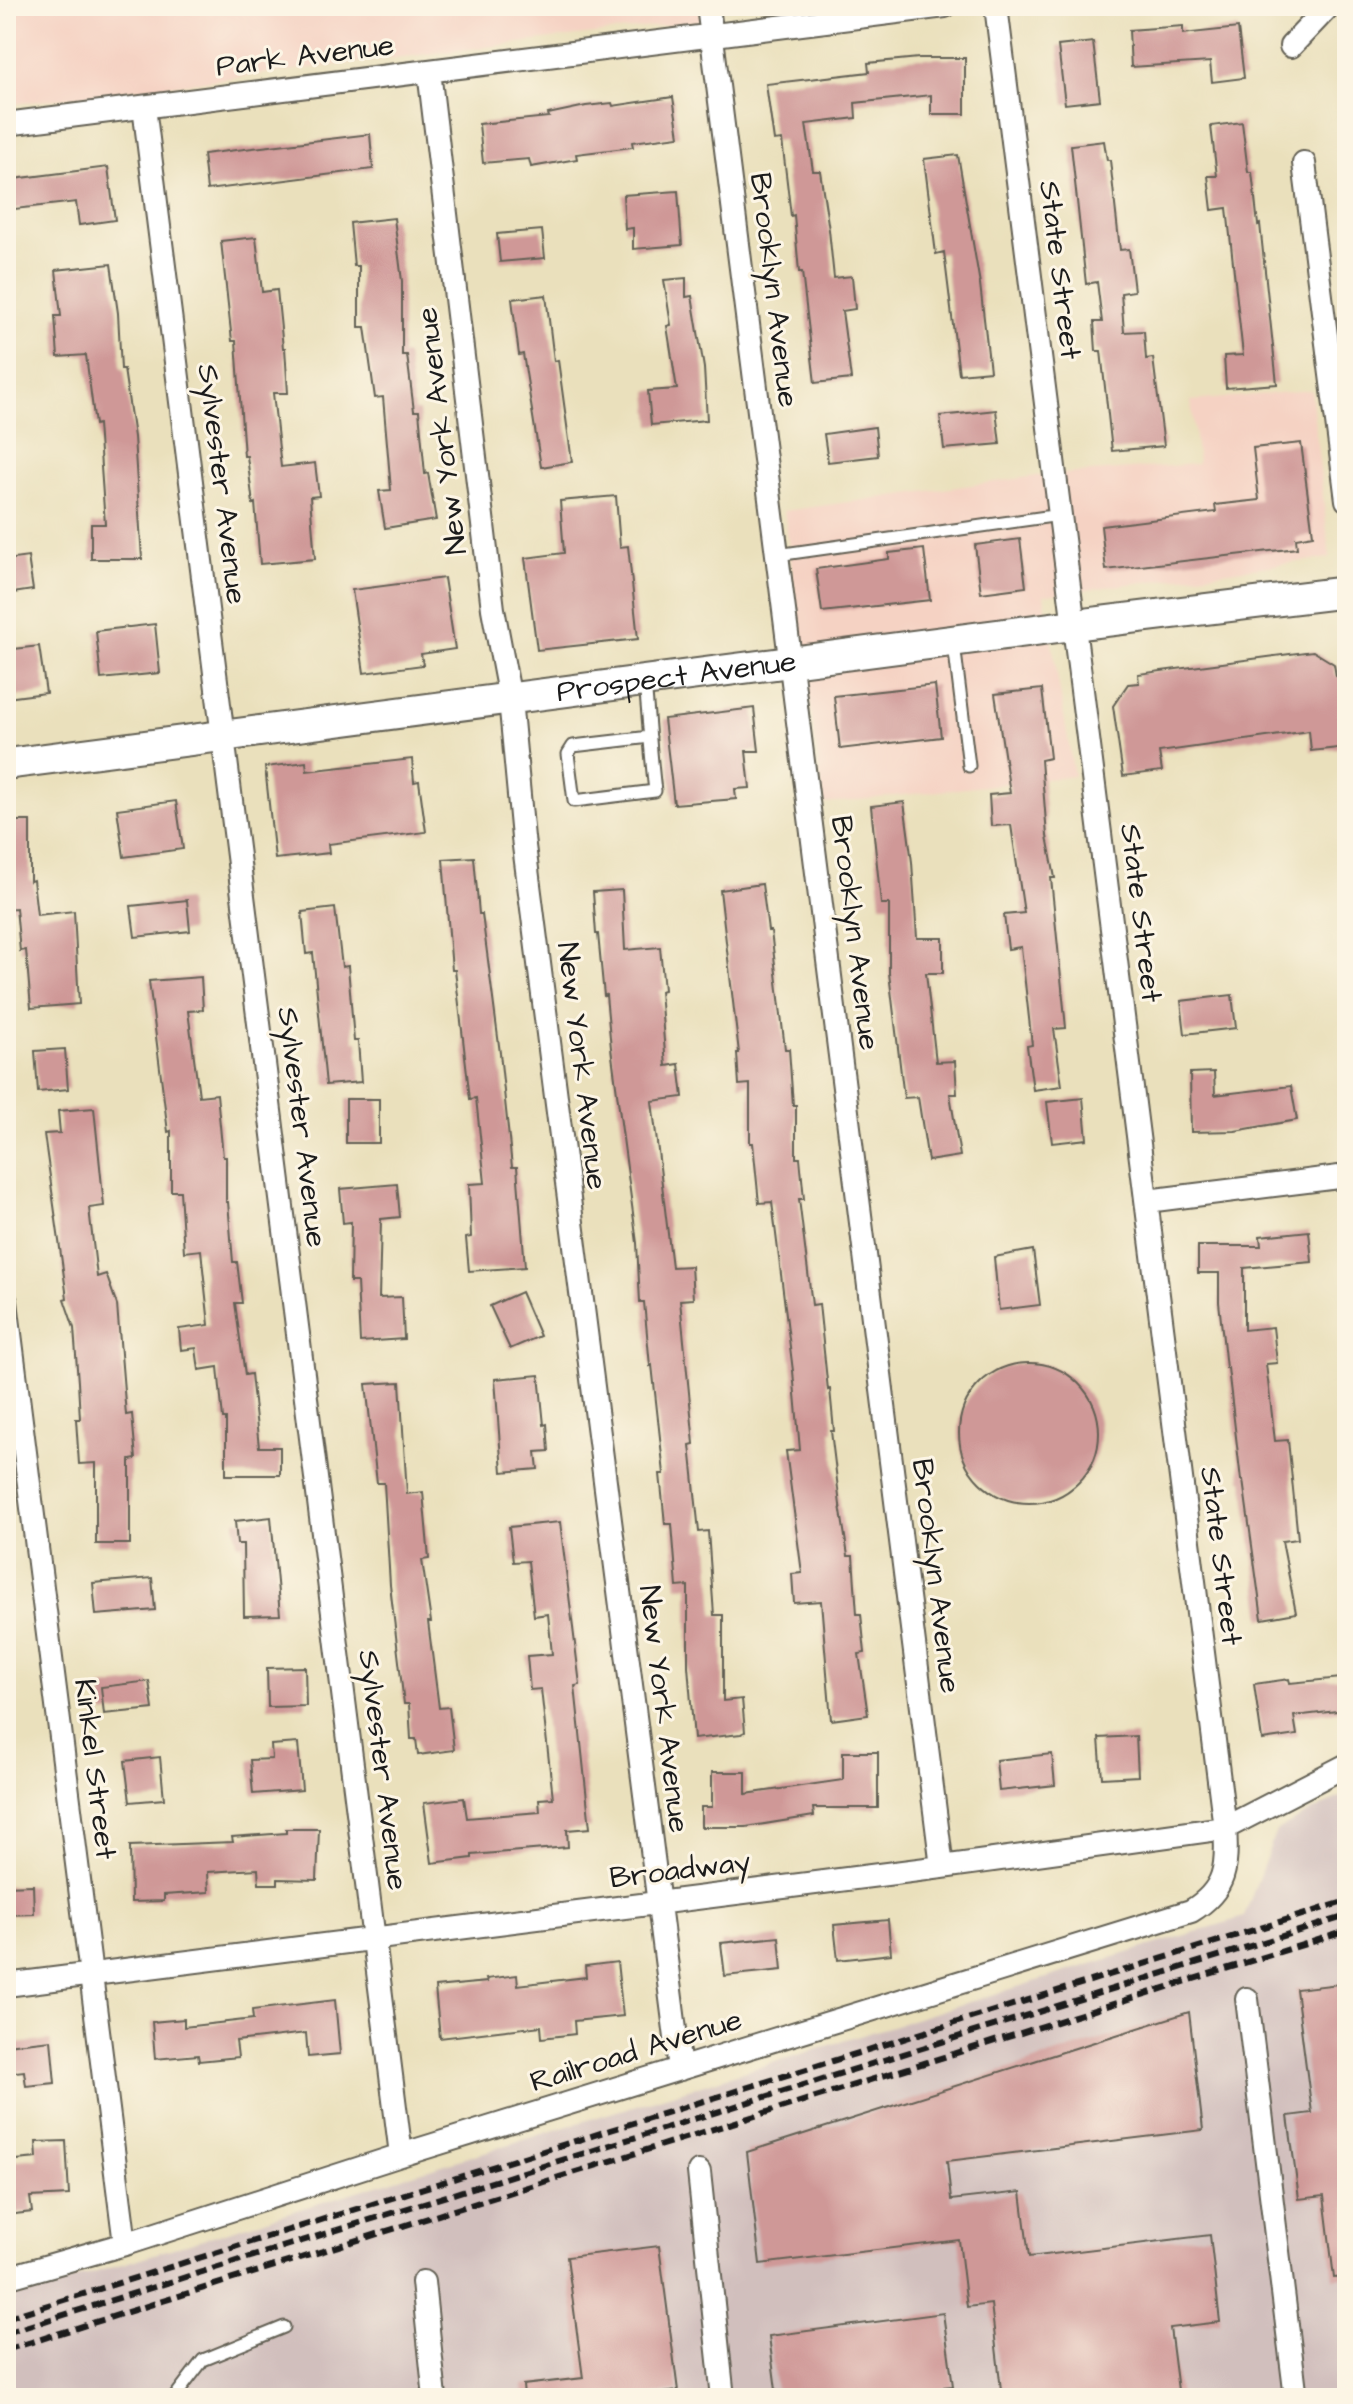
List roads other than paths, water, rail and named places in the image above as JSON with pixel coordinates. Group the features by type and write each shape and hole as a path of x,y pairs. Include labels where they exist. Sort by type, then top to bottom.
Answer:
{"main road":[{"name":"Prospect Avenue","path":"6,764 1347,592"}],"street":[{"name":"Brooklyn Avenue","path":"708,6 942,1867"},
{"name":"Park Avenue","path":"6,124 945,6"},
{"name":"State Street","path":"996,6 1225,1828"},
{"path":"1291,46 1329,6"},
{"name":"New York Avenue","path":"429,71 493,609 510,699 523,838 680,2069"},
{"name":"Sylvester Avenue","path":"144,107 401,2155"},
{"path":"1304,163 1347,500"},
{"path":"1147,1201 1347,1176"},
{"name":"Kinkel Street","path":"6,1302 125,2244"},
{"name":"Broadway","path":"6,1985 942,1867 1225,1828 1347,1765"},
{"name":"Railroad Avenue","path":"6,2278 125,2244 401,2155 1191,1911 1206,1902 1225,1875 1225,1828"},
{"path":"1247,1999 1296,2398"},
{"path":"699,2172 723,2398"},
{"path":"423,2282 435,2398"}],"lane":[{"path":"777,555 1060,515"},
{"path":"954,641 969,766"},
{"path":"645,681 655,791 574,801 568,754 573,746 650,737"},
{"path":"174,2398 203,2360 284,2327"}],"railway":[{"path":"6,2318 1347,1901"},
{"path":"6,2333 1347,1916"},
{"path":"6,2350 1347,1931"}]}
